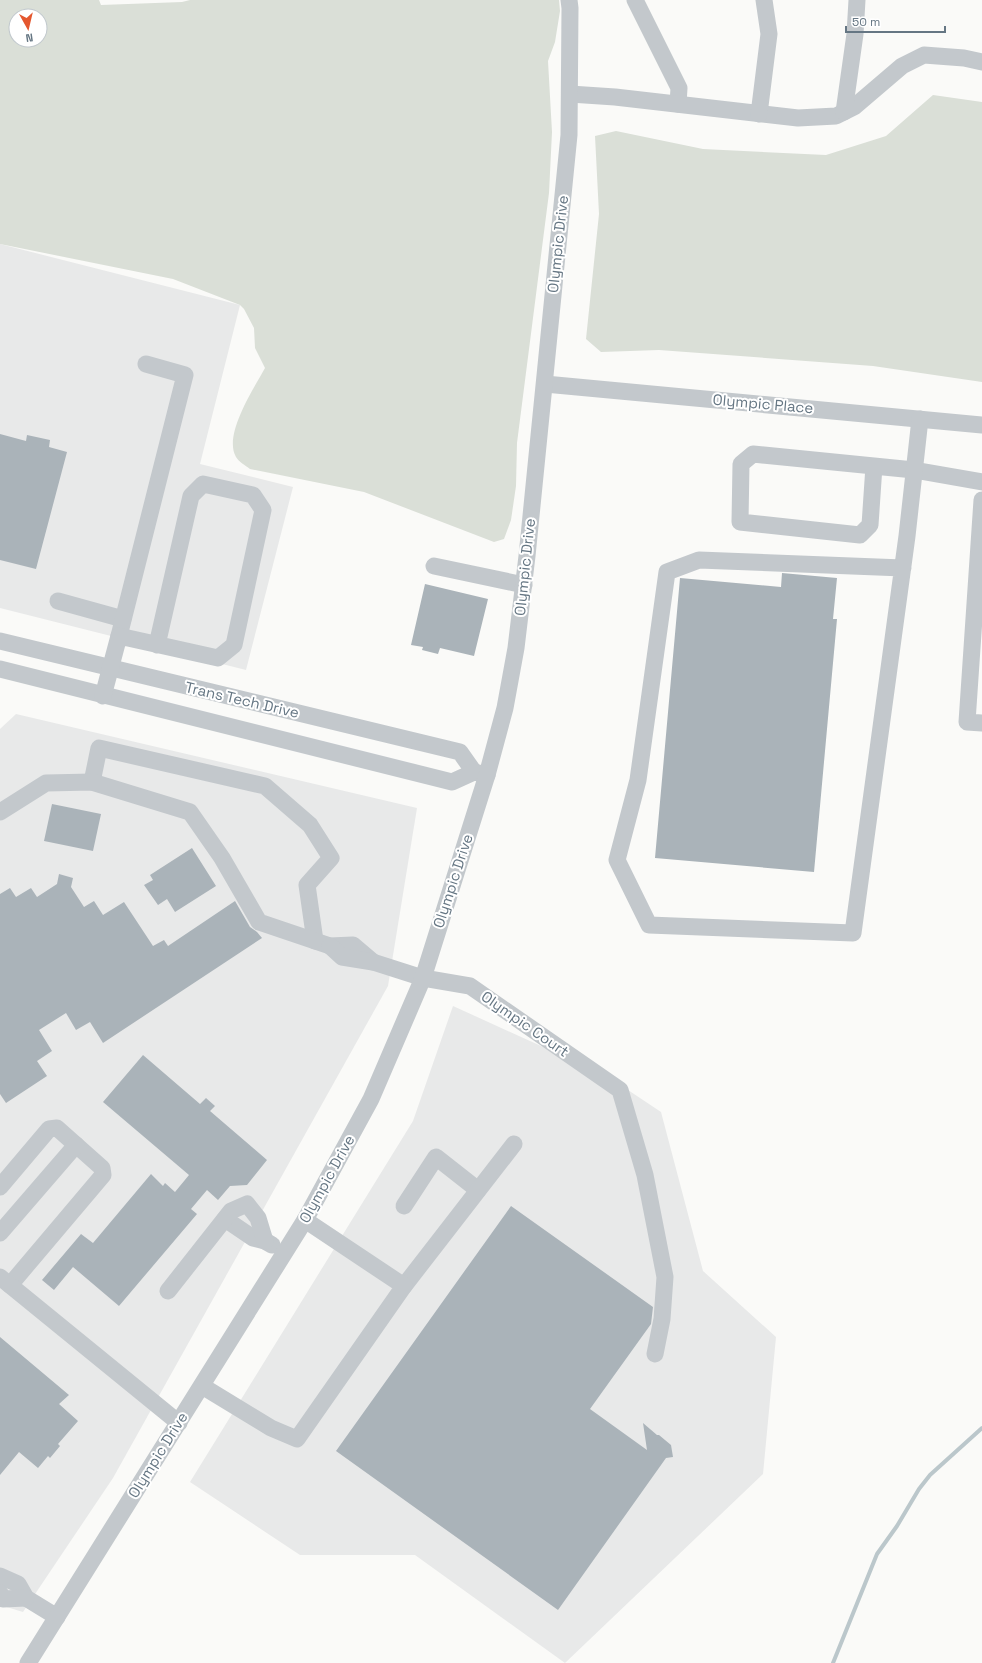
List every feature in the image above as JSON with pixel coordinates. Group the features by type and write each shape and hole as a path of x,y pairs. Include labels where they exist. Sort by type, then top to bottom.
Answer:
{"street":[{"name":"Olympic Drive","path":"28,1663 305,1220 371,1099 423,978 480,774 505,708 516,648 524,585 570,135 569,0"},
{"path":"635,0 679,88 678,104"},
{"path":"759,114 769,34 764,0"},
{"path":"844,112 855,34 857,0"},
{"path":"570,94 678,104 798,118 836,116 854,107 902,66 924,55 964,58 982,62"},
{"path":"103,696 185,375 146,364"},
{"name":"Olympic Place","path":"545,384 982,425"},
{"path":"903,568 699,560 667,572 638,780 617,860 649,925 853,933 903,568 920,419"},
{"path":"874,466 870,524 860,535 740,522 741,464 753,454 874,466 914,470 982,482"},
{"path":"119,636 218,658 234,645 263,510 253,495 203,484 192,496 157,644"},
{"path":"982,500 967,722 982,723"},
{"path":"434,566 524,585"},
{"path":"58,601 123,619"},
{"name":"Trans Tech Drive","path":"0,641 460,752 480,774 452,782 103,696 0,669"},
{"path":"92,782 99,748 265,786 310,825 331,858 308,886 323,943"},
{"path":"0,812 46,783 92,782 190,812 222,858 259,922 323,943"},
{"name":"Olympic Court","path":"323,943 353,945 373,962 423,978 470,986 620,1090 645,1175 665,1277 662,1319 655,1354"},
{"path":"0,1187 50,1129 57,1128 102,1168 103,1175 5,1281 179,1423"},
{"path":"0,1233 76,1144"},
{"path":"202,1386 271,1428 297,1439 404,1286 514,1144"},
{"path":"404,1206 436,1157 478,1190"},
{"path":"168,1291 231,1211 247,1204 258,1218 265,1241"},
{"path":"225,1219 253,1238 265,1241 284,1253"},
{"path":"305,1220 404,1286"},
{"path":"0,1576 18,1584 26,1598 57,1617"},
{"path":"0,1593 2,1599 26,1598"}],"shaded area":[{"path":"0,0 99,0 101,5 182,2 190,0 559,0 560,11 555,42 548,61 552,132 549,193 517,443 516,486 511,520 504,539 494,542 364,492 250,469 240,462 236,457 233,448 237,424 248,399 265,368 255,348 254,328 244,309 240,305 173,279 0,244"},
{"path":"933,95 982,102 982,382 873,366 659,350 601,352 586,339 599,214 595,136 616,131 703,149 826,155 886,136"},
{"path":"0,244 240,305 200,464 293,487 246,670 0,608"},
{"path":"16,714 417,808 388,986 113,1478 23,1612 0,1605 0,729"},
{"path":"453,1006 607,1076 661,1112 703,1271 776,1337 763,1474 565,1663 415,1555 300,1555 190,1482 413,1121"}],"building":[{"path":"0,434 26,441 27,435 50,440 49,447 67,452 36,569 0,560"},
{"path":"782,573 837,578 833,619 837,619 814,872 655,858 680,578 781,587"},
{"path":"425,584 488,599 474,656 440,648 438,654 422,650 423,647 411,645"},
{"path":"52,804 101,814 93,851 44,841"},
{"path":"192,848 216,886 175,912 167,899 158,905 144,885 153,880 150,875"},
{"path":"59,874 73,878 71,887 84,907 94,901 103,915 124,902 153,946 164,940 168,946 235,901 250,927 262,938 103,1043 90,1022 76,1030 66,1013 39,1030 52,1051 37,1061 47,1076 6,1103 0,1094 0,894 10,888 16,897 31,888 37,897 57,884"},
{"path":"143,1055 200,1104 206,1098 215,1106 210,1111 267,1160 247,1185 230,1186 218,1200 207,1190 191,1209 197,1214 119,1306 73,1267 54,1290 42,1280 81,1234 93,1243 151,1174 163,1186 165,1183 175,1192 189,1175 103,1102"},
{"path":"511,1206 653,1307 651,1324 590,1409 647,1450 643,1423 671,1445 673,1457 666,1458 558,1610 336,1451"},
{"path":"0,1337 69,1395 59,1404 78,1421 58,1444 60,1446 50,1458 48,1456 38,1468 19,1452 0,1475"}],"waterway":[{"path":"833,1663 877,1554 897,1526 919,1489 930,1475 982,1428"}]}
